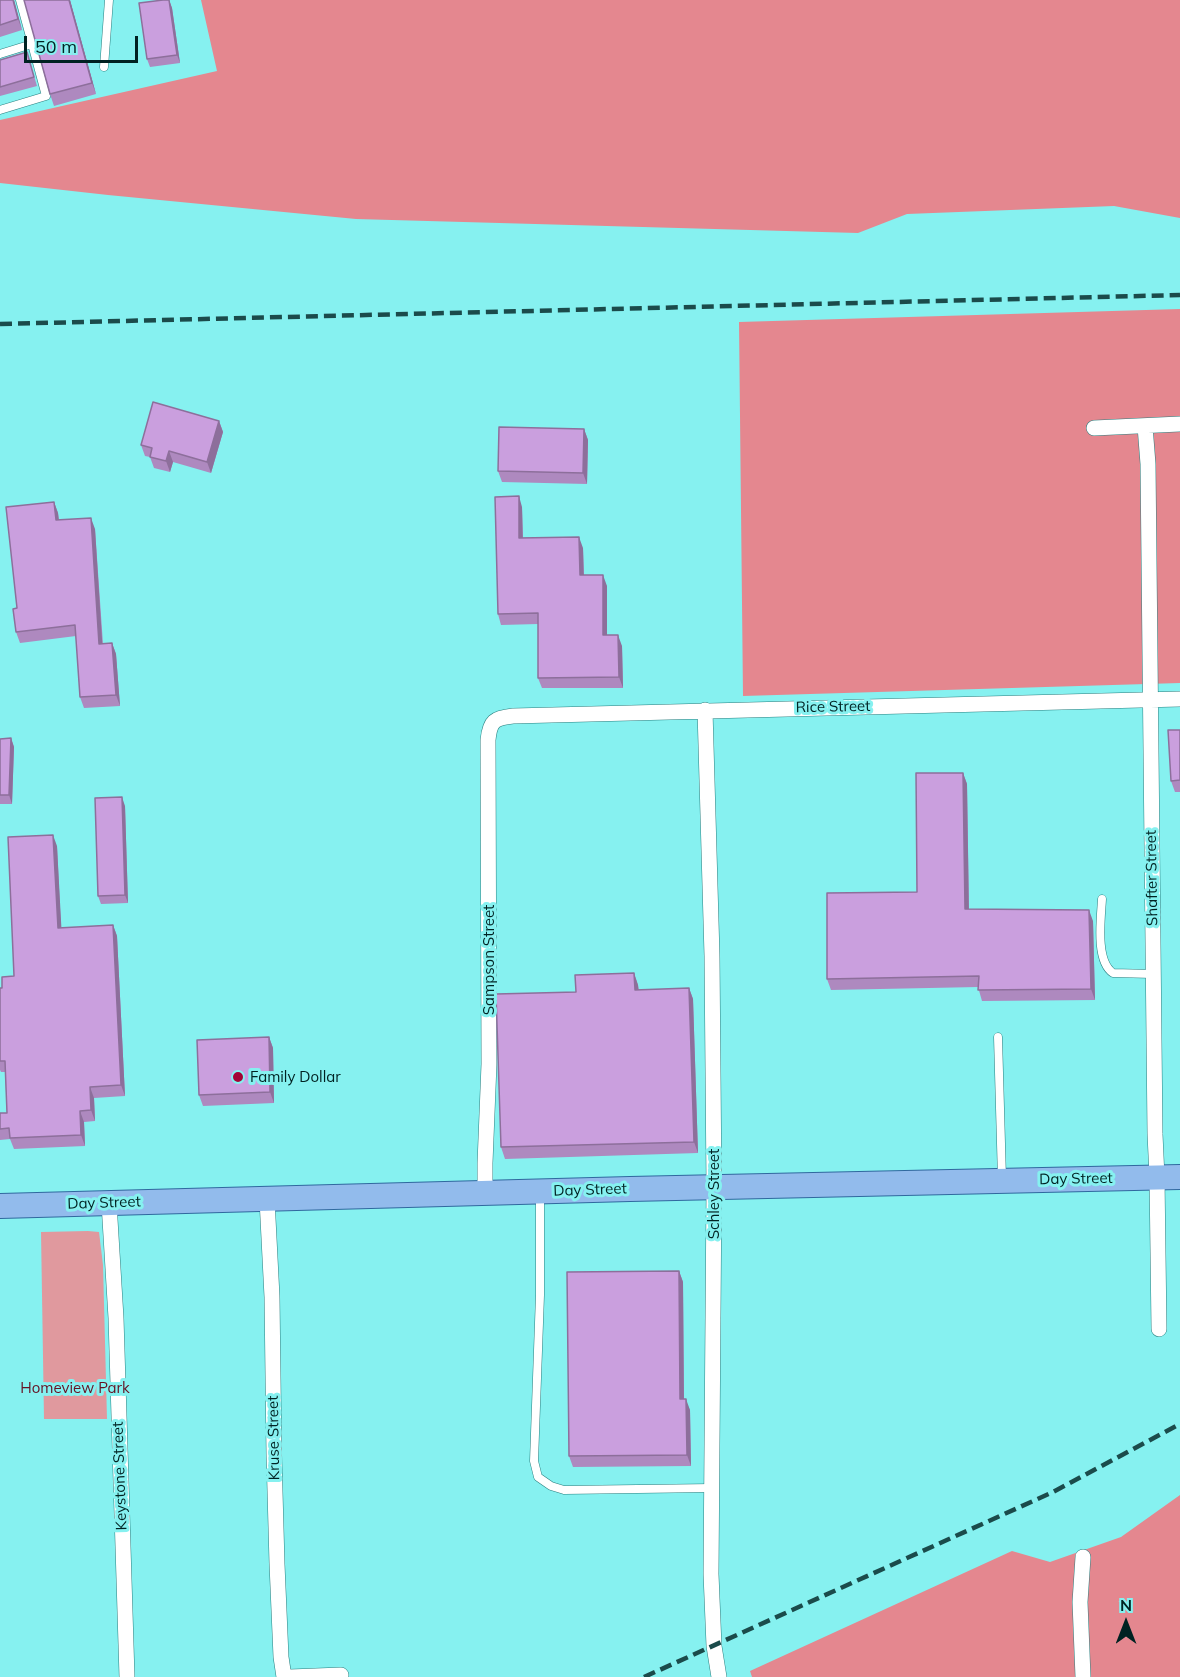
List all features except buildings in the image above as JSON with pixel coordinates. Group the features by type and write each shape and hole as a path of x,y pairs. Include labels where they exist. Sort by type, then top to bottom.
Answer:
{"main road":[{"name":"Day Street","path":"0,1206 1169,1177"}],"street":[{"path":"1094,428 1180,424"},
{"name":"Shafter Street","path":"1145,426 1148,464 1155,1134 1169,1177 1159,1329"},
{"name":"Rice Street","path":"490,726 499,717 513,716 1180,699"},
{"name":"Schley Street","path":"705,710 712,956 714,1187 711,1574 714,1646 719,1677"},
{"name":"Sampson Street","path":"485,1193 484,1163 489,1064 488,740 490,726"},
{"name":"Kruse Street","path":"267,1199 272,1297 277,1564 284,1677"},
{"name":"Keystone Street","path":"109,1203 116,1318 127,1677"},
{"path":"1083,1557 1080,1602 1083,1677"},
{"path":"290,1677 341,1675"}],"lane":[{"path":"0,110 46,96 20,0"},
{"path":"104,67 109,0"},
{"path":"0,54 32,44"},
{"path":"1102,899 1100,950 1110,971 1153,974"},
{"path":"998,1037 1002,1180"},
{"path":"540,1192 540,1295 534,1461 538,1477 551,1486 564,1490 712,1488"}],"green space":[{"name":"Homeview Park","path":"41,1232 99,1232 103,1265 107,1419 44,1419"}],"shaded area":[{"path":"201,0 1180,0 1180,218 1114,206 907,214 858,233 356,219 0,183 0,120 217,71"},
{"path":"1180,309 1180,683 743,696 739,322"},
{"path":"1180,1495 1180,1677 752,1677 750,1671 1012,1551 1050,1562 1121,1537"}],"railway":[{"path":"0,324 1180,295"},
{"path":"644,1677 1053,1492 1180,1424"}],"place":[{"name":"Family Dollar","path":"238,1077"}]}
